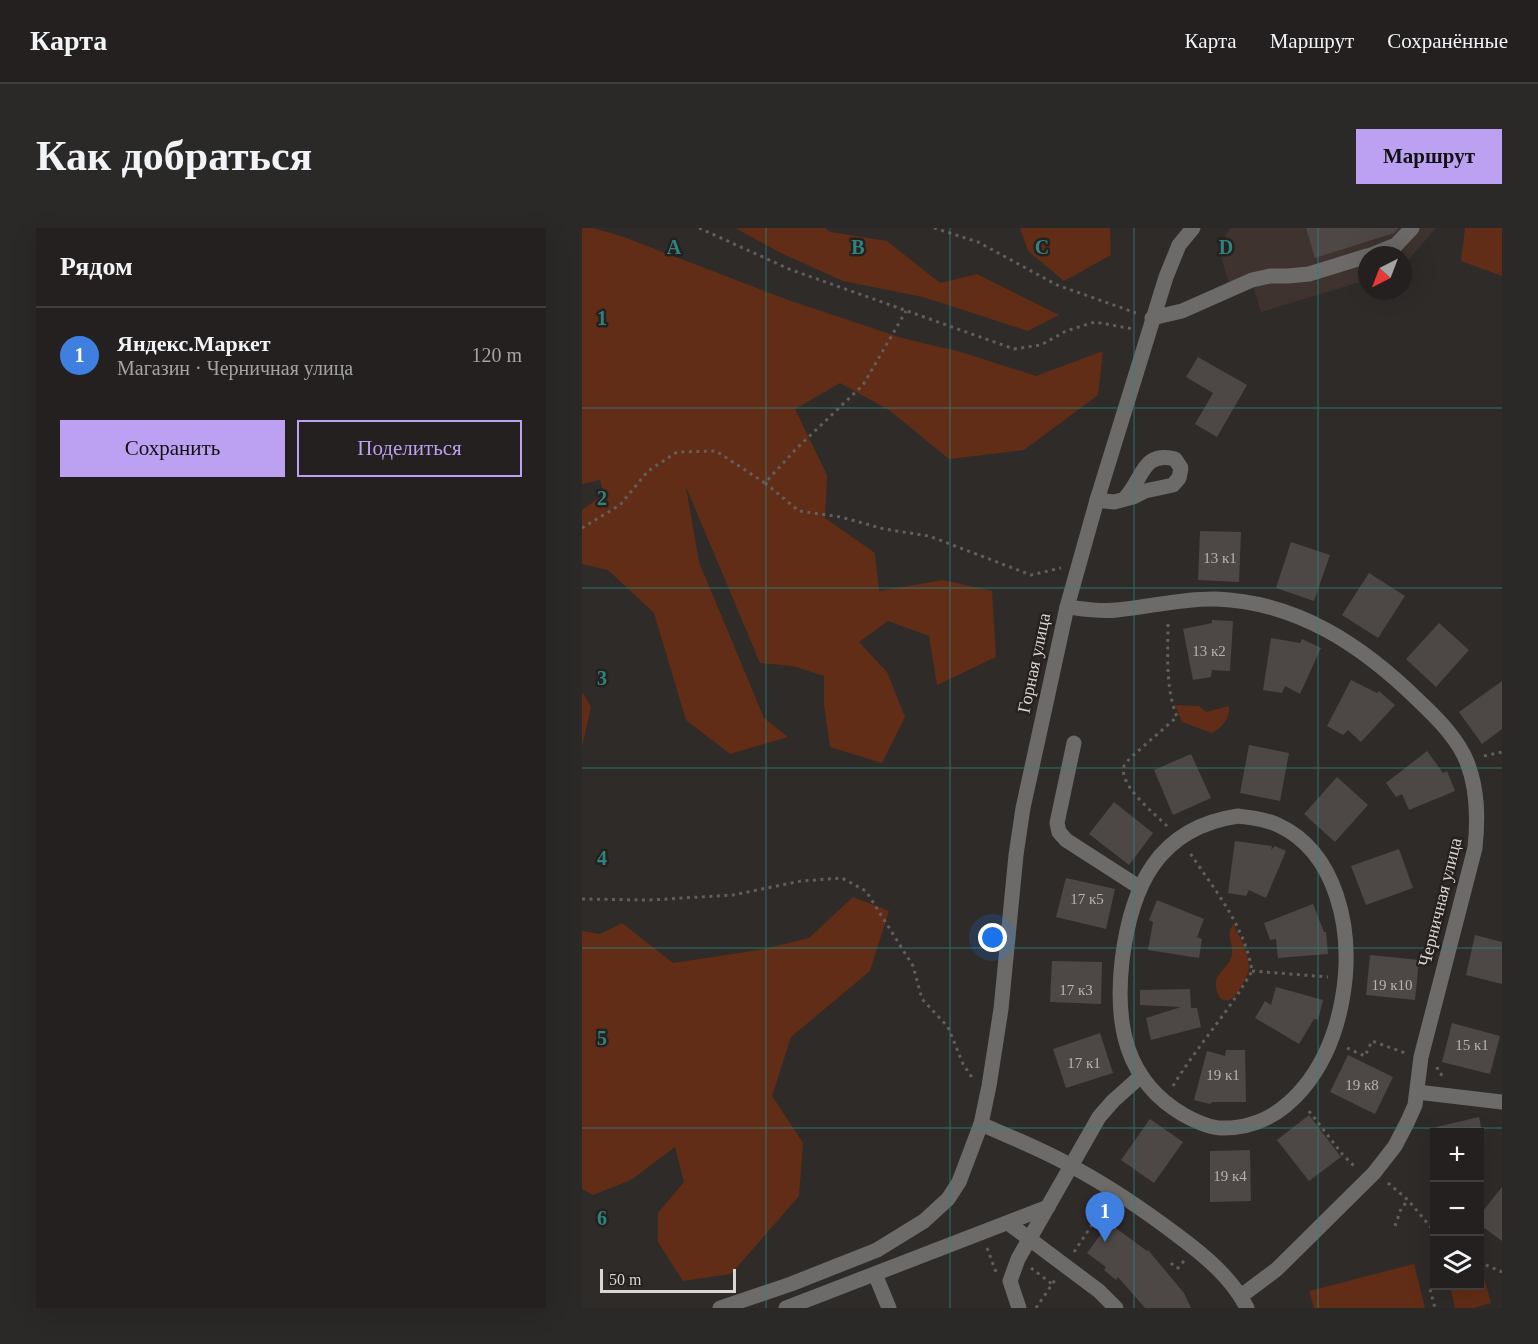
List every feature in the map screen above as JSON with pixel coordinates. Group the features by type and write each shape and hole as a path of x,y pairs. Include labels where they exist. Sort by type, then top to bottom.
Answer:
{"street":[{"name":"Горная улица","path":"720,1308 791,1284 877,1250 924,1221 948,1199 958,1182 981,1124 998,1029 1023,808 1066,607 1150,318 1179,245 1193,228"},
{"path":"1394,246 1412,228"},
{"path":"1150,318 1182,311 1252,280 1270,276 1309,274 1358,259"},
{"path":"1097,500 1114,502 1124,499"},
{"name":"Черничная улица","path":"1066,607 1116,610 1216,599 1252,603 1290,613 1350,642 1378,663 1434,715 1467,761 1475,793 1478,820 1475,848 1421,1057 1415,1105 1395,1146 1374,1173 1244,1302"},
{"path":"1074,743 1057,823 1059,832 1066,840 1139,887"},
{"path":"1238,816 1278,825 1294,835 1326,869 1339,899 1343,916 1346,946 1341,1006 1333,1034 1308,1084 1289,1104 1267,1118 1246,1125 1222,1128 1198,1122 1174,1109 1141,1076 1128,1053 1120,1003 1126,932 1139,887 1152,866 1166,850 1197,826 1216,819 1238,816"},
{"path":"1019,1308 1012,1288 1012,1273 1100,1117 1113,1101 1141,1076"},
{"path":"1417,1092 1502,1102"},
{"path":"981,1124 1072,1166 1142,1208 1196,1249 1227,1279 1244,1302"},
{"path":"786,1308 1048,1208"},
{"path":"1008,1223 1099,1291 1116,1308"},
{"path":"875,1274 889,1308"}],"path":[{"path":"699,228 789,269 1014,350 1041,345 1066,331 1095,322 1121,328 1140,329 1150,318 1058,285 978,242 934,228"},
{"path":"765,483 812,433 863,385 906,311"},
{"path":"582,528 620,505 648,471 677,452 716,451 765,483 799,511 841,517 884,529 929,536 1031,575 1069,566"},
{"path":"1167,826 1130,789 1124,776 1124,767 1130,758 1177,717 1168,686 1168,622"},
{"path":"1484,756 1502,752"},
{"path":"1173,1086 1185,1066 1238,996 1252,971 1244,940 1234,920 1190,853"},
{"path":"582,899 650,900 733,895 801,881 842,878 866,891 913,966 922,999 948,1027 963,1064 973,1079 980,1084"},
{"path":"1252,971 1328,977"},
{"path":"1347,1048 1365,1056 1372,1041 1405,1053"},
{"path":"1437,1067 1439,1073 1444,1076"},
{"path":"1309,1111 1342,1155 1355,1167"},
{"path":"1388,1183 1408,1200 1430,1226"},
{"path":"1395,1226 1401,1209 1408,1200"},
{"path":"1071,1256 1107,1202"},
{"path":"1022,1262 1053,1284"},
{"path":"1171,1263 1177,1267"},
{"path":"1484,1264 1502,1272"},
{"path":"1038,1305 1058,1276"},
{"path":"1430,1290 1435,1308"}],"shaded area":[{"path":"582,228 593,228 621,236 791,301 902,338 961,352 1036,376 1103,351 1098,395 1024,450 949,459 889,410 840,383 795,409 827,475 825,518 875,553 879,591 943,580 992,591 996,657 937,685 929,636 888,621 859,642 887,672 905,717 882,763 830,747 824,705 824,676 793,666 760,663 686,487 699,562 764,718 788,737 730,754 686,720 654,613 608,570 582,564 582,510 604,494 600,480 582,484"},
{"path":"735,228 825,228 830,232 887,241 940,283 977,274 1059,315 1028,331 923,297 843,281 781,253"},
{"path":"1020,228 1110,228 1111,255 1064,281 1028,251"},
{"path":"1230,228 1436,228 1412,256 1412,246 1358,246 1358,283 1261,312 1253,286 1233,295 1218,248"},
{"path":"1465,228 1502,228 1502,276 1461,261"},
{"path":"582,692 591,707 582,747"},
{"path":"1175,705 1199,706 1206,712 1229,706 1229,710 1225,722 1212,733 1182,722"},
{"path":"853,897 889,911 870,971 791,1037 772,1096 803,1143 799,1196 731,1274 683,1281 658,1242 658,1213 684,1182 675,1147 631,1180 593,1195 582,1189 582,931 600,934 622,923 673,963 759,950 809,938"},
{"path":"1233,924 1241,939 1249,967 1245,980 1236,993 1231,999 1224,1000 1217,993 1216,983 1232,955 1230,933"},
{"path":"1414,1264 1425,1308 1314,1308 1309,1291"},
{"path":"1484,1278 1491,1303 1474,1308 1455,1308 1451,1290 1484,1290"}],"building":[{"path":"1306,228 1399,228 1394,233 1315,258"},
{"path":"1198,357 1247,385 1217,437 1195,424 1213,393 1186,377"},
{"path":"1200,531 1241,532 1239,582 1198,580"},
{"path":"1291,542 1330,555 1314,601 1276,588"},
{"path":"1369,573 1405,596 1378,638 1342,615"},
{"path":"1212,620 1233,621 1230,671 1212,670 1211,677 1193,680 1183,629 1212,623"},
{"path":"1439,623 1469,650 1436,687 1406,659"},
{"path":"1271,638 1300,643 1302,639 1321,648 1300,694 1285,686 1282,693 1263,690"},
{"path":"1351,680 1377,693 1379,691 1395,705 1361,742 1348,730 1343,735 1327,726"},
{"path":"1502,681 1502,729 1482,744 1459,712"},
{"path":"1249,745 1289,753 1280,801 1240,793"},
{"path":"1427,751 1443,773 1447,771 1455,791 1409,810 1402,794 1396,797 1386,783"},
{"path":"1191,754 1211,798 1173,815 1154,770"},
{"path":"1337,777 1368,805 1335,842 1304,814"},
{"path":"1114,802 1153,833 1129,865 1089,834"},
{"path":"1235,841 1272,846 1271,850 1275,846 1286,851 1266,898 1249,890 1246,896 1228,893"},
{"path":"1399,849 1413,888 1366,905 1351,866"},
{"path":"1066,878 1115,889 1106,929 1056,917"},
{"path":"1157,900 1204,919 1197,937 1202,939 1199,958 1148,950 1153,922 1149,920"},
{"path":"1313,904 1324,932 1326,932 1328,954 1278,958 1276,939 1270,940 1264,923"},
{"path":"1475,935 1502,942 1502,984 1466,975"},
{"path":"1370,955 1419,960 1415,1000 1366,995"},
{"path":"1052,961 1102,962 1101,1004 1050,1002"},
{"path":"1276,987 1323,1000 1318,1020 1314,1019 1299,1044 1255,1018 1265,1001 1271,1005"},
{"path":"1190,989 1191,1008 1197,1008 1201,1027 1151,1040 1146,1018 1181,1007 1140,1005 1140,990"},
{"path":"1452,1023 1500,1036 1490,1074 1442,1062"},
{"path":"1100,1033 1113,1073 1066,1088 1053,1049"},
{"path":"1226,1050 1245,1050 1246,1102 1212,1102 1210,1104 1194,1100 1207,1051 1225,1056"},
{"path":"1348,1055 1393,1077 1375,1114 1330,1092"},
{"path":"1309,1115 1341,1157 1309,1181 1277,1140"},
{"path":"1479,1117 1481,1128 1436,1128"},
{"path":"1150,1119 1183,1142 1154,1183 1121,1160"},
{"path":"1250,1150 1251,1201 1210,1202 1210,1151"},
{"path":"1502,1187 1502,1241 1484,1228 1484,1210"},
{"path":"1109,1223 1148,1250 1184,1293 1191,1308 1145,1308 1118,1277 1116,1280 1104,1270 1106,1267 1087,1253"}],"place":[{"name":"Яндекс.Маркет","path":"1105,1242"}]}
